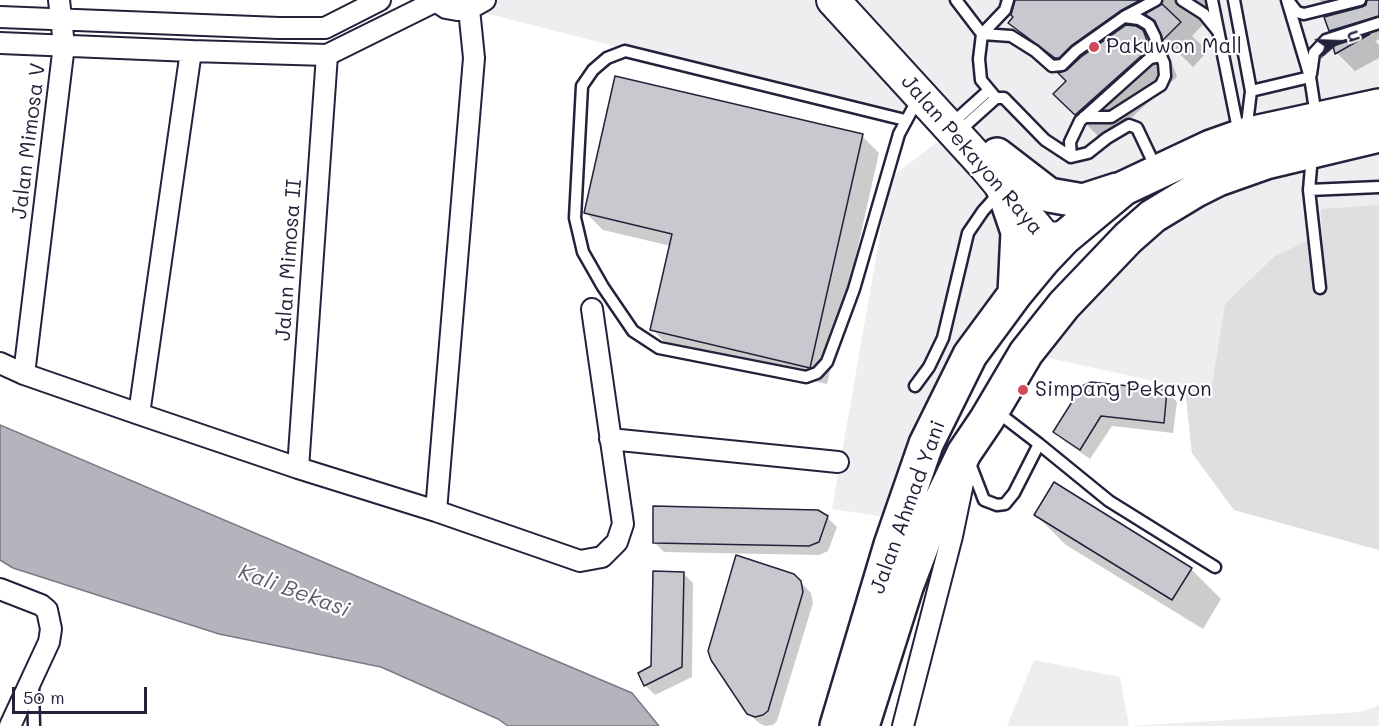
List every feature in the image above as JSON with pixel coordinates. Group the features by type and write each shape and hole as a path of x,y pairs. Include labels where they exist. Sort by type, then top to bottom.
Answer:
{"highway":[{"name":"Jalan Ahmad Yani","path":"862,726 906,587 930,524 964,453 1026,353 1064,306 1104,261 1153,216 1218,178 1266,162 1315,134 1379,106"},
{"path":"1026,353 1028,320 1056,277 1065,255 1064,238 1089,233 1106,225 1174,180 1209,165 1315,134"},
{"name":"Jalan Ahmad Yani","path":"837,726 891,545 926,444 970,355 1015,294 1064,238 1124,188 1210,147 1242,136 1379,135"},
{"path":"997,155 1049,195 1083,201 1124,188"},
{"path":"1004,188 1018,232 1015,294"},
{"path":"870,726 909,596 968,459 990,414"}],"main road":[{"name":"Jalan Pekayon Raya","path":"835,0 912,108 1004,188 1046,239 1064,238"},
{"name":"Jalan Pekayon Raya","path":"835,0 997,155 1064,238"}],"street":[{"name":"Jalan Mimosa V","path":"24,374 64,45 59,0"},
{"path":"0,17 62,21 325,28 380,0"},
{"path":"0,43 327,55 435,1 446,8 457,10 477,5 435,511"},
{"path":"279,28 279,54"},
{"path":"139,414 191,51"},
{"name":"Jalan Mimosa II","path":"298,468 327,55"},
{"path":"0,363 24,374 139,414 580,561 602,556 617,542 623,524 592,309"},
{"path":"610,439 838,462"},
{"path":"903,726 952,536 968,459"},
{"path":"0,589 41,605 50,617 49,642 10,726"}],"lane":[{"path":"956,0 982,34 1011,36 1035,51 1052,66 1062,65 1076,51 1124,16 1156,0"},
{"path":"1008,0 1005,10 982,34 979,59 981,80 993,94 1004,98 1045,140 1071,157 1088,153 1129,125 1137,129 1157,171"},
{"path":"1182,0 1204,14 1219,33"},
{"path":"1212,0 1242,136"},
{"path":"1234,0 1251,91 1242,136"},
{"path":"1287,0 1297,12 1304,14 1360,0"},
{"path":"1287,0 1310,77 1315,134 1309,190 1320,288"},
{"path":"1071,157 1070,142 1073,131 1084,117 1158,51 1149,25 1138,19 1124,16"},
{"path":"1310,77 1314,53 1326,40 1379,23"},
{"path":"625,51 912,108 899,134 854,289 827,362 817,373 806,377 658,348 633,331 603,287 583,252 575,218 582,86 593,70 607,58 625,51"},
{"path":"1084,117 1112,117 1161,85 1165,76 1164,63 1161,56 1150,58"},
{"path":"1251,91 1310,77"},
{"path":"962,122 993,94"},
{"path":"1309,190 1379,187"},
{"path":"915,386 929,367 943,338 968,233 983,211 1004,188"},
{"path":"990,414 1039,444 1109,501 1215,567"},
{"path":"968,459 984,500 997,505 1005,504 1014,493 1039,444"},
{"path":"33,675 34,726"}],"shaded area":[{"path":"485,0 833,0 920,96 905,120 469,9"},
{"name":"Pakuwon Mall","path":"837,0 1379,0 1379,106 1083,201 997,155"},
{"path":"952,131 984,165 1015,269 899,519 832,509 890,178"},
{"path":"1379,135 1379,550 1234,510 1192,453 1185,388 1026,353 1153,216"},
{"path":"1379,205 1379,550 1234,510 1192,453 1185,388 1211,391 1225,304 1275,256 1322,234 1321,209"},
{"path":"1034,660 1120,677 1129,726 1007,726"},
{"path":"1379,705 1379,726 1129,726 1360,712"}],"water":[{"name":"Kali Bekasi","path":"0,425 632,693 659,726 508,726 498,719 381,667 219,634 13,568 0,560"}],"building":[{"path":"1015,0 1140,0 1120,11 1072,45 1059,58 1055,58 1008,23 1013,17 1011,15"},
{"path":"1367,0 1379,0 1379,16 1329,31 1324,17 1362,7 1366,5"},
{"path":"1162,4 1181,22 1163,40 1155,21 1145,14"},
{"path":"1126,25 1136,26 1143,30 1150,48 1075,115 1053,94 1066,81 1058,73 1067,70 1081,57"},
{"path":"1370,34 1335,54 1333,46"},
{"path":"615,76 863,134 810,368 650,330 672,234 584,213"},
{"path":"1091,382 1167,390 1164,423 1101,416 1080,450 1053,432 1082,386"},
{"path":"1054,482 1192,568 1172,600 1034,515"},
{"path":"653,506 818,510 828,516 819,542 809,546 653,543"},
{"path":"736,555 794,574 801,581 803,592 768,711 755,717 747,714 711,660 708,651"},
{"path":"653,571 684,572 682,667 644,686 638,673 651,666"}],"place":[{"name":"Pakuwon Mall","path":"1094,47"},
{"name":"Simpang Pekayon","path":"1023,390"}]}
